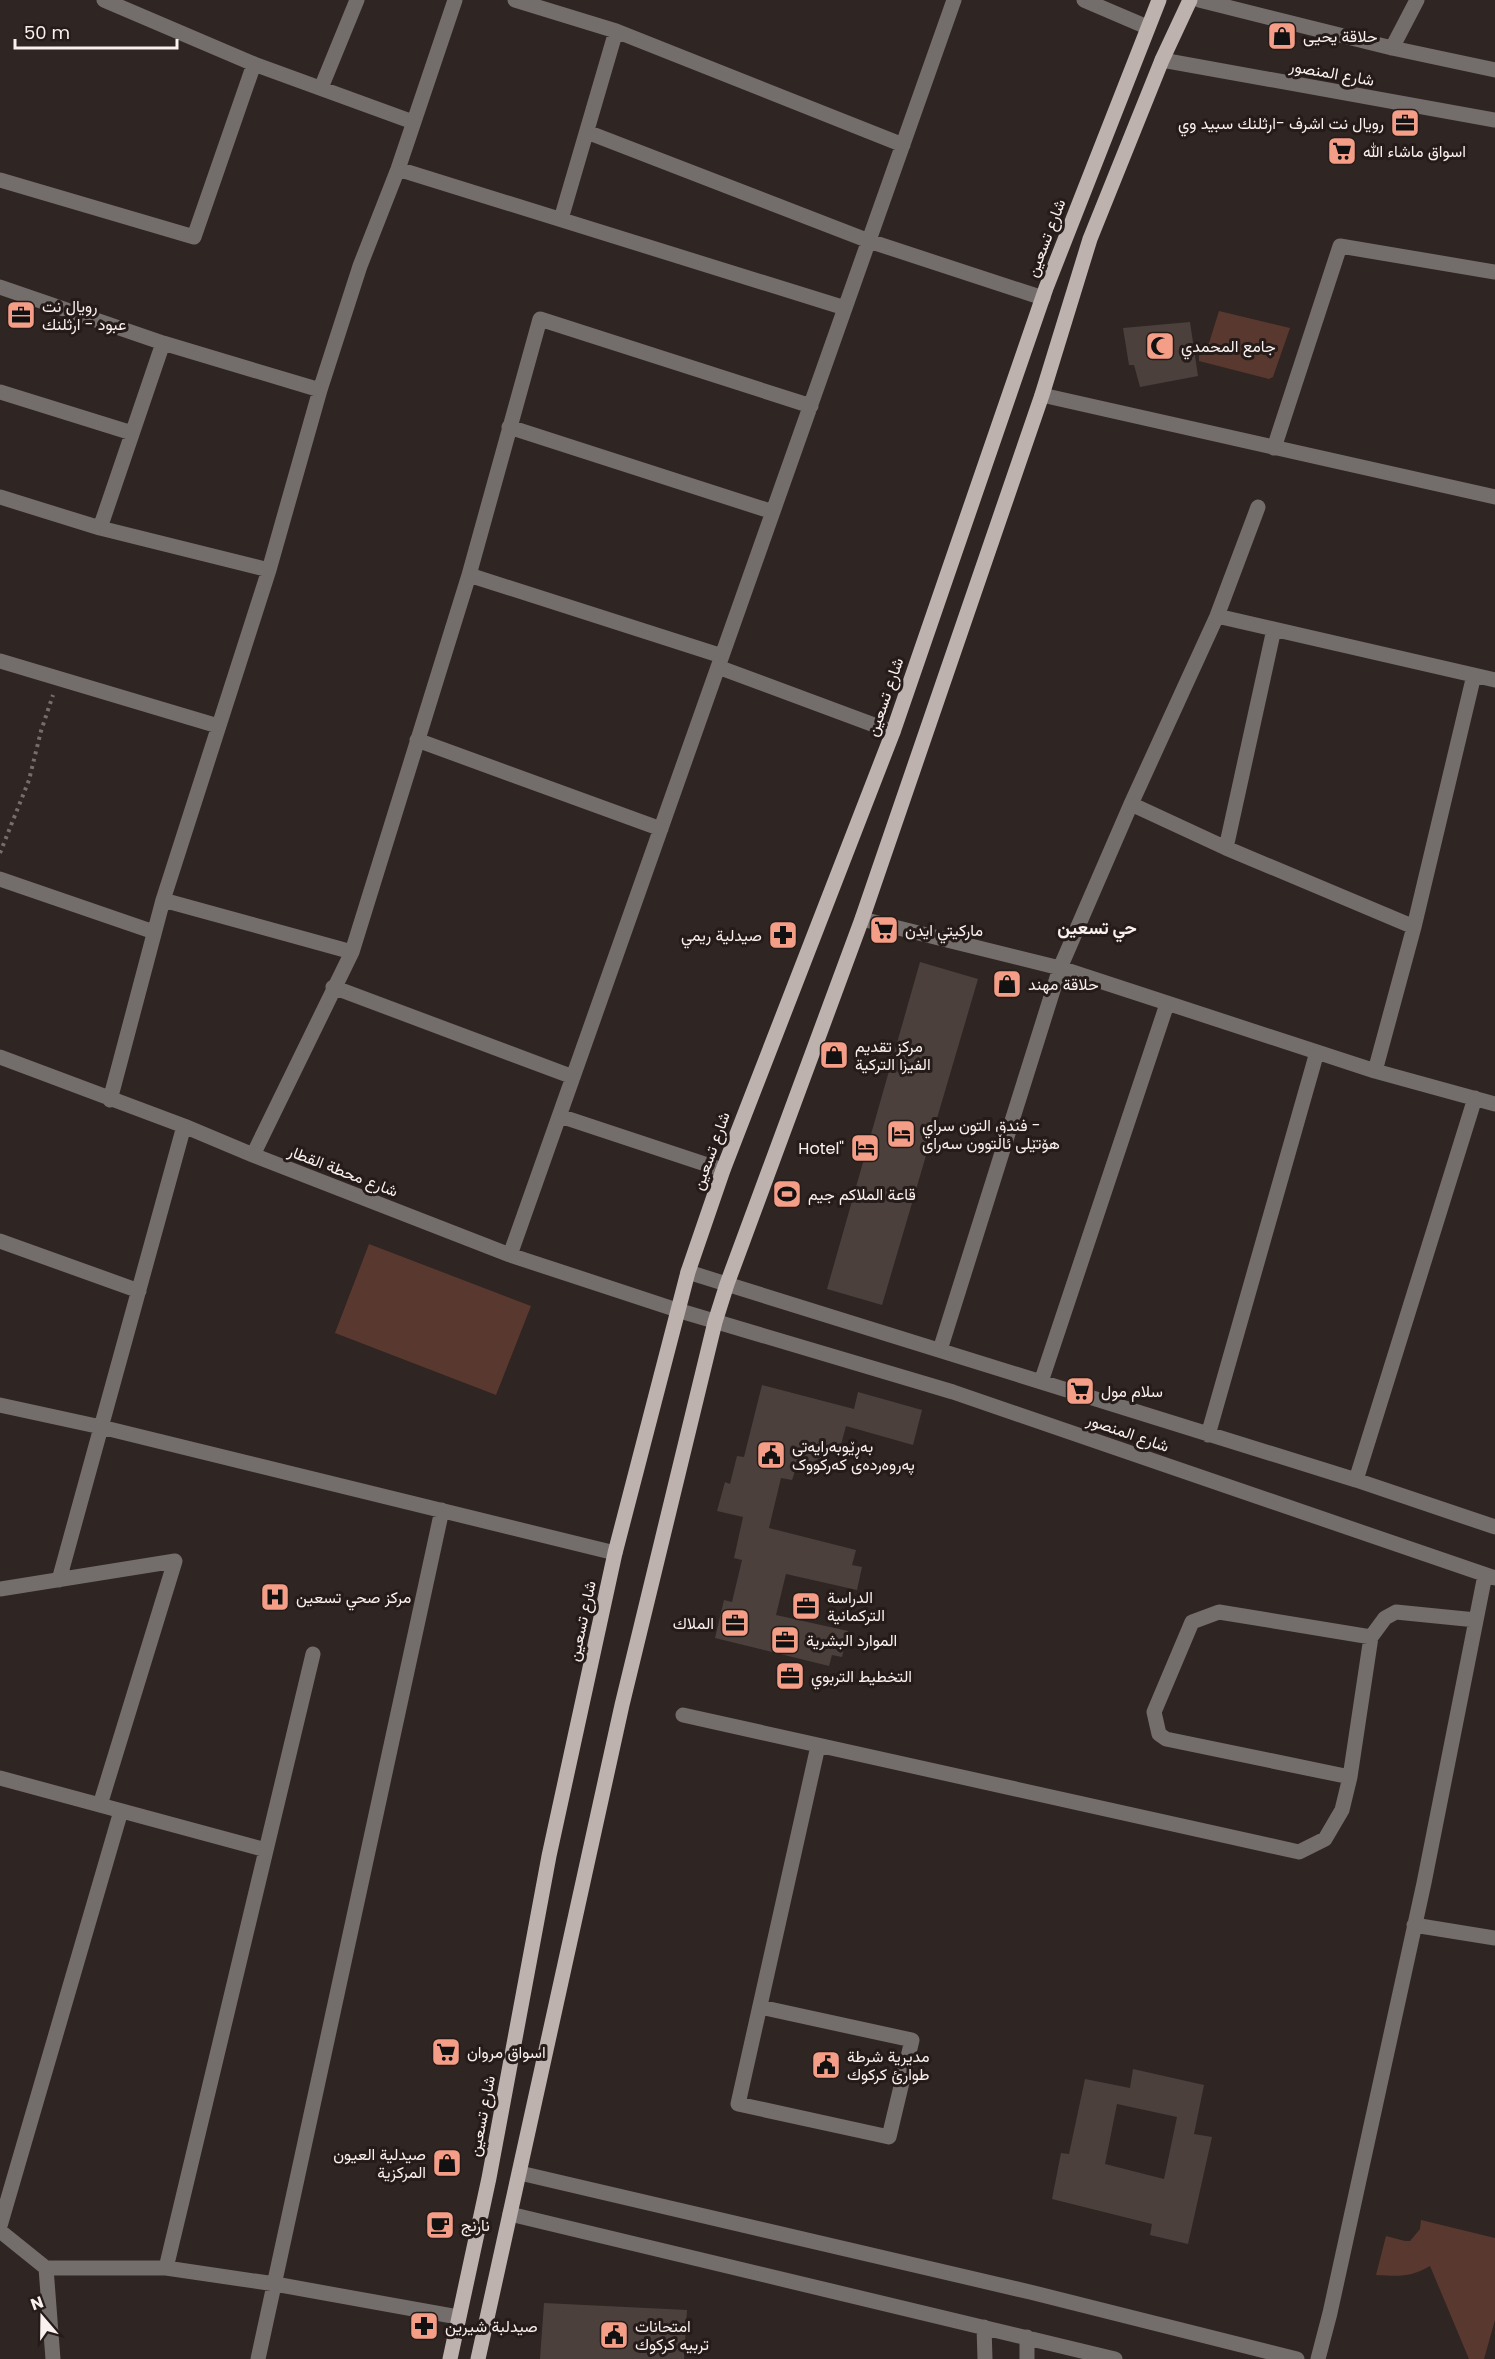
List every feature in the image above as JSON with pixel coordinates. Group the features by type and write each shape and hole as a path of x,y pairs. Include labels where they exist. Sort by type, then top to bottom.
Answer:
{"main road":[{"name":"شارع تسعين","path":"450,2359 489,2178 549,1856 615,1553 688,1272 723,1170 893,732 1043,298 1159,0"},
{"path":"478,2359 622,1705 715,1322 862,919 1042,395 1090,239 1162,60 1190,0"}],"street":[{"path":"104,0 254,64 414,122"},
{"path":"321,88 357,0"},
{"path":"110,1100 163,900 269,570 320,390 360,266 398,169 455,0"},
{"path":"515,0 616,31 903,145"},
{"path":"510,1256 954,0"},
{"path":"1084,0 1147,27"},
{"path":"1199,0 1392,48 1495,70"},
{"path":"1392,48 1417,0"},
{"path":"561,219 616,31"},
{"name":"شارع المنصور","path":"1162,60 1495,120"},
{"path":"0,180 195,237 254,64"},
{"path":"586,132 869,241 1043,298"},
{"path":"398,169 845,308"},
{"path":"1274,448 1340,246 1495,272"},
{"path":"0,287 163,343 320,390"},
{"path":"253,1155 352,952 469,575 540,319 811,406"},
{"path":"100,528 163,343"},
{"path":"0,392 132,433"},
{"path":"1042,395 1495,497"},
{"path":"509,427 773,512"},
{"path":"0,497 100,528 269,570"},
{"path":"940,1350 1060,968 1131,804 1217,616 1258,507"},
{"path":"469,575 720,662 893,732"},
{"path":"1217,616 1495,680"},
{"path":"1226,848 1274,629"},
{"path":"0,661 218,726"},
{"path":"1376,1071 1414,927 1474,675"},
{"path":"417,740 661,829"},
{"path":"1131,804 1226,848 1414,927"},
{"path":"0,879 154,932"},
{"path":"163,900 352,952"},
{"path":"862,919 1060,968 1376,1071 1495,1104"},
{"path":"333,987 573,1077"},
{"path":"1041,1382 1167,1004"},
{"path":"1208,1436 1317,1052"},
{"name":"شارع محطة القطار","path":"0,1057 184,1126 510,1256 677,1310"},
{"path":"1356,1480 1475,1098"},
{"path":"560,1116 723,1170"},
{"path":"59,1580 184,1126"},
{"path":"0,1241 139,1290"},
{"name":"شارع المنصور","path":"688,1272 1208,1436 1356,1480 1495,1527"},
{"name":"شارع المنصور","path":"677,1310 953,1392 1490,1576"},
{"path":"0,1405 101,1427 615,1553"},
{"path":"258,2359 442,1510"},
{"path":"0,1589 176,1561 100,1805"},
{"path":"1318,2359 1333,2302 1414,1925 1476,1620 1490,1576"},
{"path":"1350,1777 1166,1739 1159,1734 1154,1712 1192,1622 1219,1612 1371,1637"},
{"path":"682,1715 1299,1852 1325,1839 1342,1810 1350,1777 1371,1637 1385,1618 1396,1612 1476,1620"},
{"path":"166,2268 313,1654"},
{"path":"760,2007 912,2040 890,2137 738,2104 818,1746"},
{"path":"0,1778 266,1850"},
{"path":"0,2226 121,1811"},
{"path":"1414,1925 1495,1938"},
{"path":"520,2173 1030,2292 1297,2359"},
{"path":"510,2214 1116,2359"},
{"path":"0,2231 46,2268 166,2268 275,2284 458,2317"},
{"path":"46,2268 53,2359"},
{"path":"984,2327 985,2359"},
{"path":"1026,2337 1027,2359"}],"path":[{"path":"0,854 29,780 41,731 58,680"}],"shaded area":[{"path":"1219,311 1290,328 1273,377 1269,379 1199,361 1199,345 1209,343"},
{"path":"369,1244 531,1306 496,1395 335,1333"},
{"path":"1421,2220 1495,2238 1495,2320 1484,2359 1469,2359 1430,2266 1398,2276 1376,2275 1386,2236 1410,2241 1420,2229"}],"building":[{"name":"جامع المحمدي","path":"1190,322 1198,376 1140,387 1134,365 1129,365 1123,328"},
{"name":"فندق التون سراي - هۆتێلی ئاڵتوون سەرای","path":"920,962 978,979 882,1305 827,1289"},
{"path":"762,1385 854,1409 858,1392 922,1410 913,1445 846,1426 840,1448 795,1471 792,1480 781,1478 769,1528 856,1550 852,1565 862,1567 857,1590 786,1574 776,1615 848,1631 842,1657 832,1655 829,1666 715,1638 724,1600 732,1602 742,1560 734,1558 743,1517 717,1511 725,1482 730,1484 737,1456 744,1457"},
{"path":"1133,2069 1204,2085 1194,2134 1212,2137 1188,2244 1150,2235 1152,2224 1052,2199 1061,2153 1069,2154 1085,2079 1130,2088","holes":["1117,2104 1177,2117 1164,2179 1105,2164"]},
{"name":"امتحانات تربيه كركوك","path":"544,2303 687,2310 684,2359 540,2359"}],"place":[{"name":"حلاقة يحيى","path":"1282,36"},
{"name":"رويال نت اشرف -ارثلنك سبيد وي","path":"1405,123"},
{"name":"اسواق ماشاء الله","path":"1342,151"},
{"name":"رويال نت عبود - ارثلنك","path":"21,315"},
{"name":"جامع المحمدي","path":"1160,346"},
{"name":"ماركيتي ايدن","path":"884,930"},
{"name":"صيدلية ريمي","path":"783,935"},
{"name":"حلاقة مهند","path":"1007,984"},
{"name":"مركز تقديم الفيزا التركية","path":"834,1055"},
{"name":"فندق التون سراي - هۆتێلی ئاڵتوون سەرای","path":"901,1134"},
{"name":"Hotel\"","path":"865,1148"},
{"name":"قاعة الملاكم جيم","path":"787,1194"},
{"name":"سلام مول","path":"1080,1391"},
{"name":"بەڕێوبەرایەتی پەروەردەی کەرکووک","path":"771,1455"},
{"name":"مركز صحي تسعين","path":"275,1597"},
{"name":"الدراسة التركمانية","path":"806,1606"},
{"name":"الملاك","path":"735,1623"},
{"name":"الموارد البشرية","path":"785,1640"},
{"name":"التخطيط التربوي","path":"790,1676"},
{"name":"اسواق مروان","path":"446,2052"},
{"name":"مديرية شرطة طوارئ كركوك","path":"826,2065"},
{"name":"صيدلية العيون المركزية","path":"447,2163"},
{"name":"نارنج","path":"440,2225"},
{"name":"صيدلبة شيرين","path":"424,2326"},
{"name":"امتحانات تربيه كركوك","path":"614,2335"}],"district":[{"name":"حي تسعين","path":"1097,927"}]}
